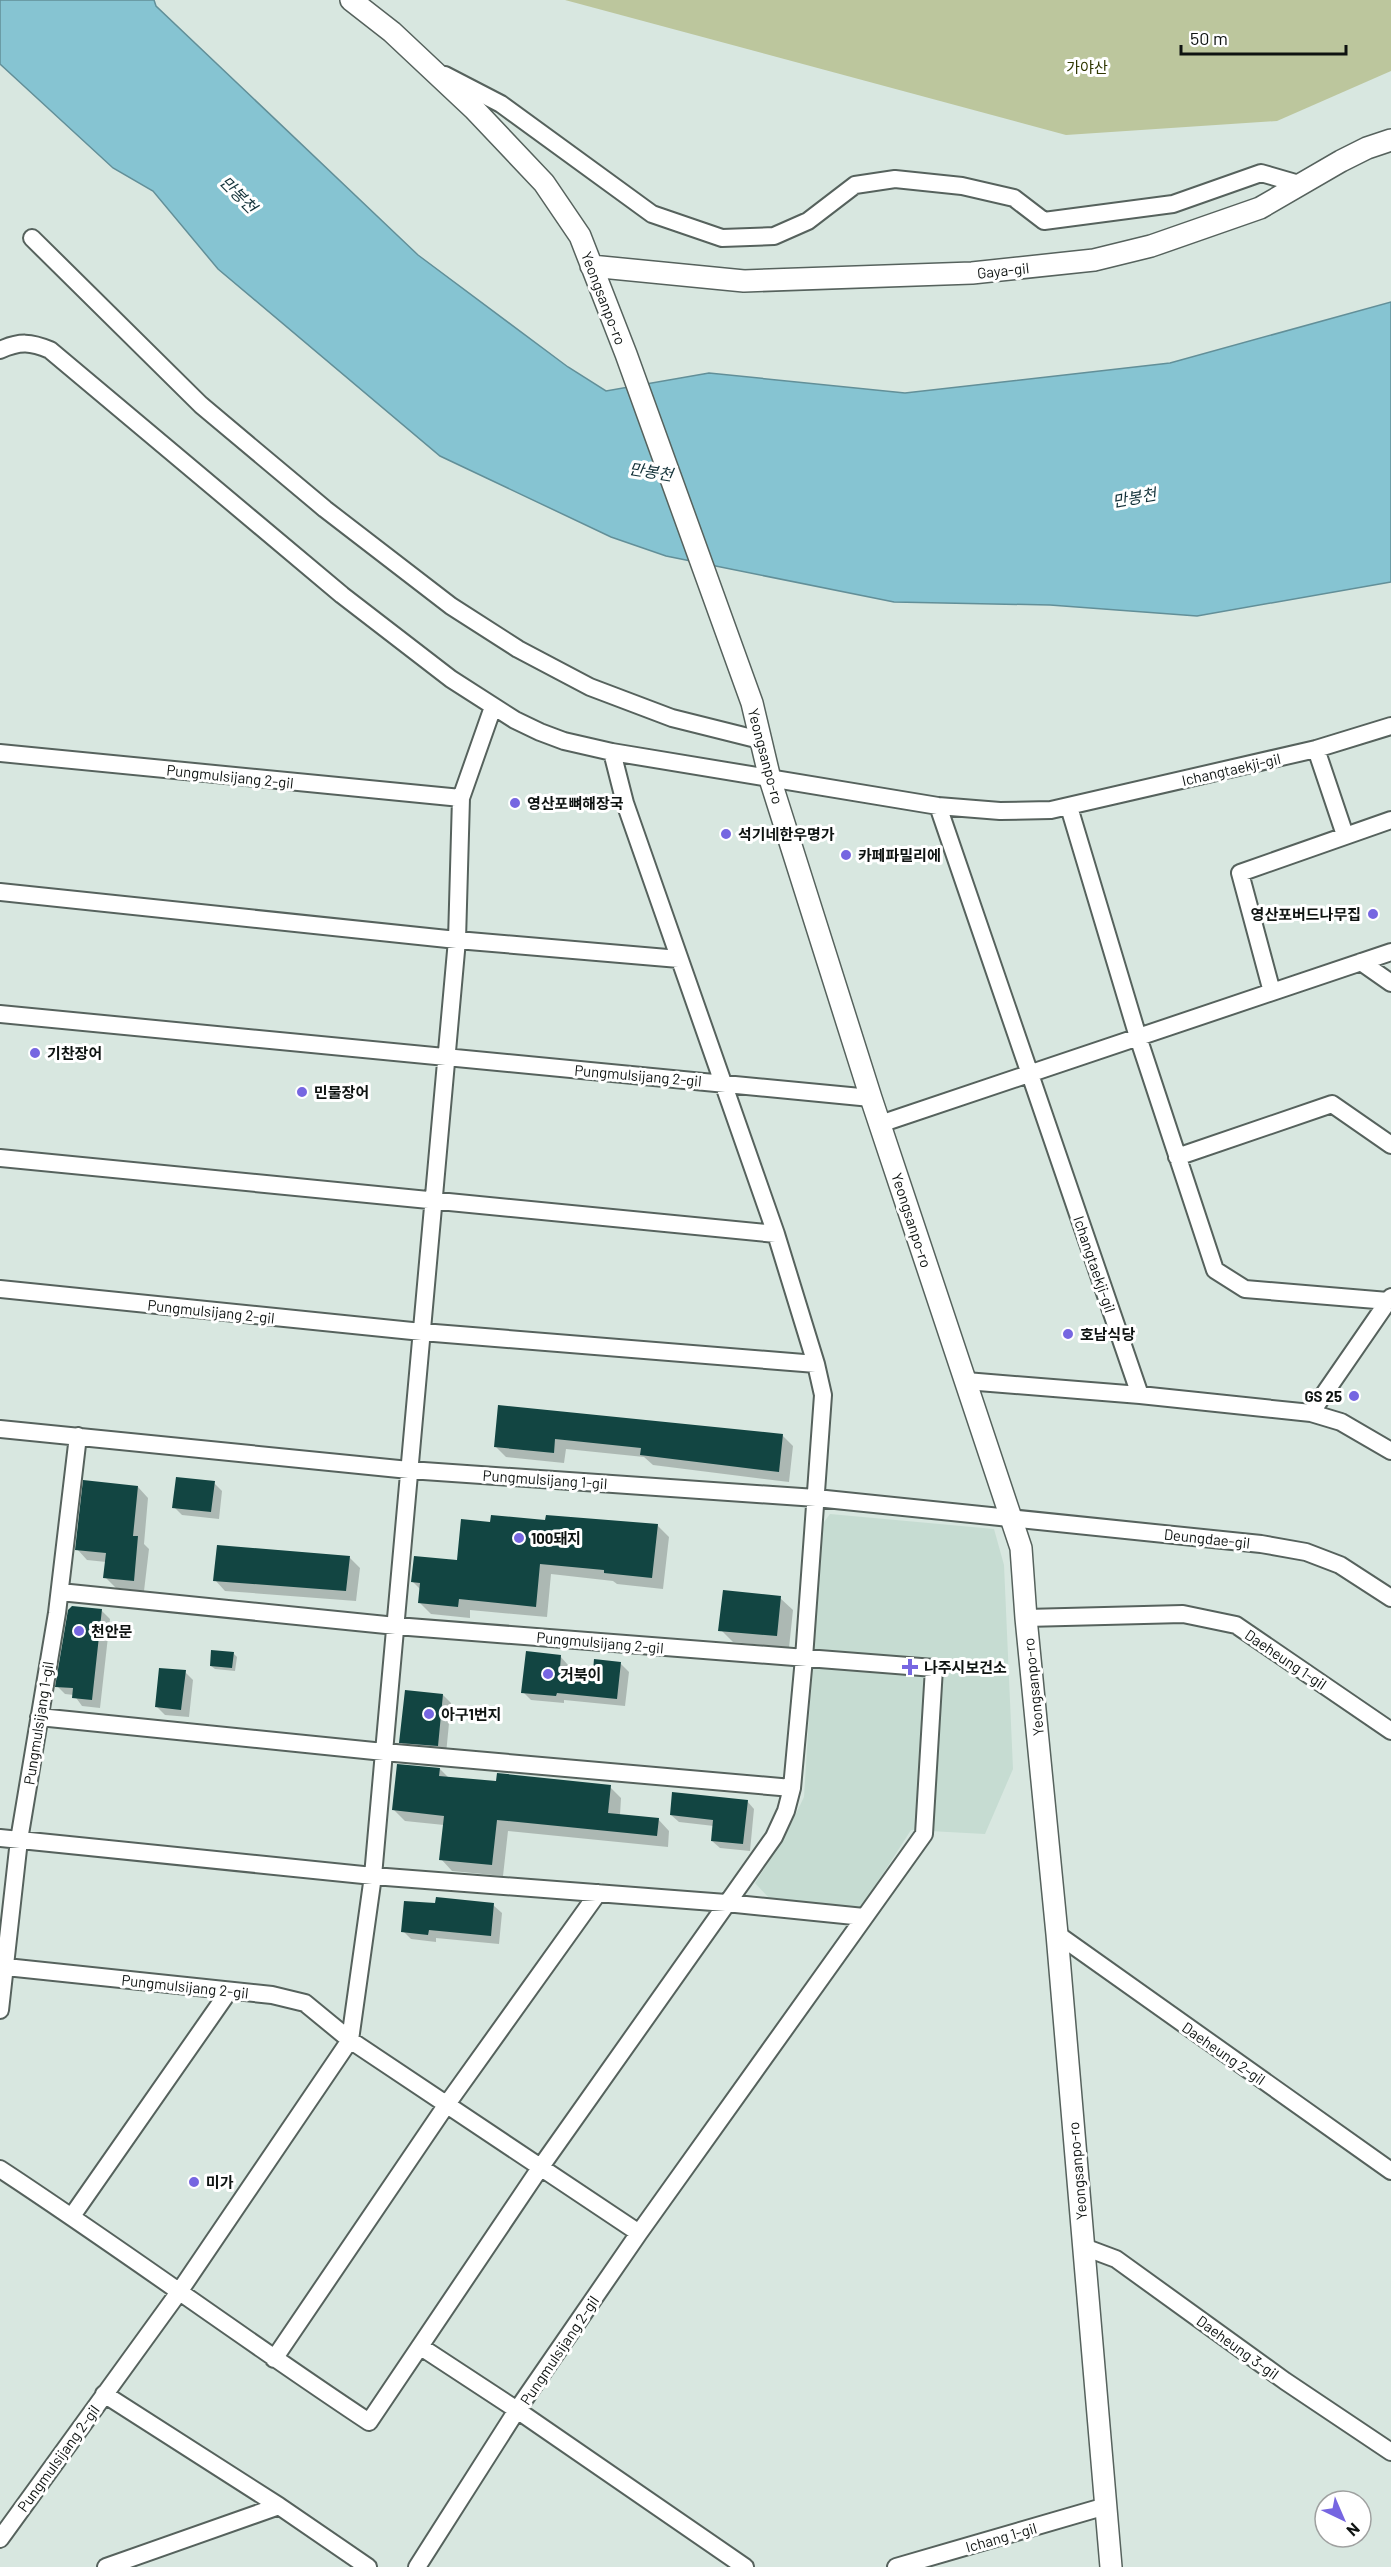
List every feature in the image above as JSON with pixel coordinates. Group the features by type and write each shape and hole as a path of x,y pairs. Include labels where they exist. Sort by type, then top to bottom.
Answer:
{"street":[{"name":"Yeongsanpo-ro","path":"351,0 392,32 433,70 544,183 580,236 626,354 752,703 770,779 871,1098 1021,1548 1057,1934 1111,2567"},
{"path":"433,70 501,104 652,214 722,238 774,236 808,221 855,185 895,179 962,186 1014,198 1044,221 1173,204 1261,173 1299,184"},
{"name":"Gaya-gil","path":"591,266 744,281 972,273 1094,260 1151,246 1260,208 1299,184 1367,148 1391,140"},
{"path":"32,238 201,405 325,509 451,606 518,649 590,687 672,718 760,740"},
{"path":"0,350 16,343 32,343 50,350 342,595 451,679 515,720 564,741 612,752 770,779"},
{"name":"Pungmulsijang 2-gil","path":"0,2539 6,2518 104,2394 179,2292 350,2040 373,1876 396,1626 457,940 461,798 493,707"},
{"name":"Ichangtaekji-gil","path":"770,779 938,806 1000,811 1051,810 1316,749 1391,726"},
{"path":"1316,749 1345,835"},
{"name":"Pungmulsijang 2-gil","path":"0,2169 72,2216 274,2359 369,2422 421,2348 540,2168 774,1837 786,1812 792,1788 804,1658 823,1395 816,1364 776,1234 679,959 626,803 612,752"},
{"name":"Pungmulsijang 2-gil","path":"0,753 461,798"},
{"name":"Ichangtaekji-gil","path":"938,806 1140,1395"},
{"path":"1069,807 1138,1037 1215,1270 1245,1289 1390,1299"},
{"path":"1272,992 1240,873 1391,820"},
{"path":"0,892 457,940 679,959"},
{"path":"880,1124 1391,952"},
{"path":"1361,962 1391,983"},
{"name":"Pungmulsijang 2-gil","path":"0,1014 722,1083"},
{"path":"722,1083 871,1098"},
{"path":"1178,1157 1332,1104 1391,1145"},
{"path":"0,1158 776,1234"},
{"name":"Pungmulsijang 2-gil","path":"0,1289 422,1332 816,1364"},
{"path":"1311,1413 1390,1299"},
{"path":"966,1382 1140,1395 1311,1413 1341,1422 1391,1451"},
{"name":"Pungmulsijang 1-gil","path":"0,1429 409,1470 816,1498 1012,1518"},
{"name":"Pungmulsijang 1-gil","path":"0,2010 19,1840 60,1592 78,1436"},
{"name":"Deungdae-gil","path":"1012,1518 1262,1544 1306,1552 1340,1565 1391,1598"},
{"name":"Pungmulsijang 2-gil","path":"60,1592 396,1626 804,1658"},
{"name":"Daeheung 1-gil","path":"1026,1618 1183,1614 1236,1625 1391,1731"},
{"path":"639,2233 924,1834 934,1668 804,1658"},
{"path":"39,1717 384,1752 792,1788"},
{"path":"0,1838 373,1876 726,1903 864,1917"},
{"path":"274,2359 447,2104 598,1893"},
{"name":"Daeheung 2-gil","path":"1057,1934 1391,2171"},
{"name":"Pungmulsijang 2-gil","path":"6,1967 272,1995 305,2003 350,2040 639,2233 517,2410 417,2567"},
{"path":"72,2216 229,1991"},
{"name":"Daeheung 3-gil","path":"1084,2247 1116,2259 1285,2381 1391,2452"},
{"path":"421,2348 517,2410 745,2567"},
{"name":"Pungmulsijang 2-gil","path":"104,2394 279,2506"},
{"path":"106,2567 279,2506 368,2567"},
{"name":"Ichang 1-gil","path":"896,2567 1106,2506"}],"shaded area":[{"name":"나주시보건소","path":"830,1514 994,1529 1004,1565 1013,1769 985,1834 911,1830 861,1908 769,1898 755,1883 784,1838 804,1797 821,1526"}],"green space":[{"name":"가야산","path":"565,0 1391,0 1391,71 1277,121 1066,135"}],"water":[{"name":"만봉천","path":"0,0 154,0 156,6 418,255 568,367 606,391 709,373 905,393 1170,363 1391,302 1391,582 1197,616 1050,605 894,602 666,556 611,537 440,456 218,269 153,191 113,168 0,64"}],"building":[{"path":"498,1405 783,1434 779,1472 640,1455 641,1448 555,1439 554,1453 494,1447"},
{"path":"176,1477 215,1481 211,1512 172,1508"},
{"path":"83,1480 138,1486 133,1536 138,1536 134,1581 103,1578 106,1553 75,1550"},
{"path":"491,1515 545,1520 546,1515 658,1524 652,1578 604,1573 604,1570 540,1564 536,1607 459,1599 458,1607 418,1603 420,1583 411,1582 414,1556 457,1560 461,1519 490,1522"},
{"path":"217,1545 350,1556 346,1591 213,1581"},
{"path":"723,1590 781,1596 777,1636 718,1631"},
{"path":"72,1606 102,1609 92,1700 72,1698 73,1688 55,1687 68,1610"},
{"path":"211,1650 234,1652 232,1668 210,1666"},
{"path":"526,1651 561,1655 560,1668 593,1671 594,1659 621,1662 617,1699 557,1693 556,1696 521,1693"},
{"path":"159,1668 186,1670 181,1710 155,1707"},
{"path":"405,1690 443,1694 438,1746 399,1743"},
{"path":"397,1764 440,1768 439,1776 496,1781 497,1773 611,1785 608,1813 659,1818 657,1836 497,1820 492,1865 439,1860 444,1816 392,1810"},
{"path":"672,1792 748,1800 743,1844 711,1841 713,1820 670,1815"},
{"path":"436,1897 494,1903 491,1936 429,1930 428,1935 401,1932 404,1901 435,1903"}],"place":[{"name":"영산포뼈해장국","path":"515,803"},
{"name":"석기네한우명가","path":"726,834"},
{"name":"카페파밀리에","path":"846,855"},
{"name":"영산포버드나무집","path":"1373,914"},
{"name":"기찬장어","path":"35,1053"},
{"name":"민물장어","path":"302,1092"},
{"name":"호남식당","path":"1068,1334"},
{"name":"GS 25","path":"1354,1396"},
{"name":"100돼지","path":"519,1538"},
{"name":"천안문","path":"79,1631"},
{"name":"나주시보건소","path":"910,1667"},
{"name":"거북이","path":"548,1674"},
{"name":"아구1번지","path":"429,1714"},
{"name":"미가","path":"194,2182"}]}
